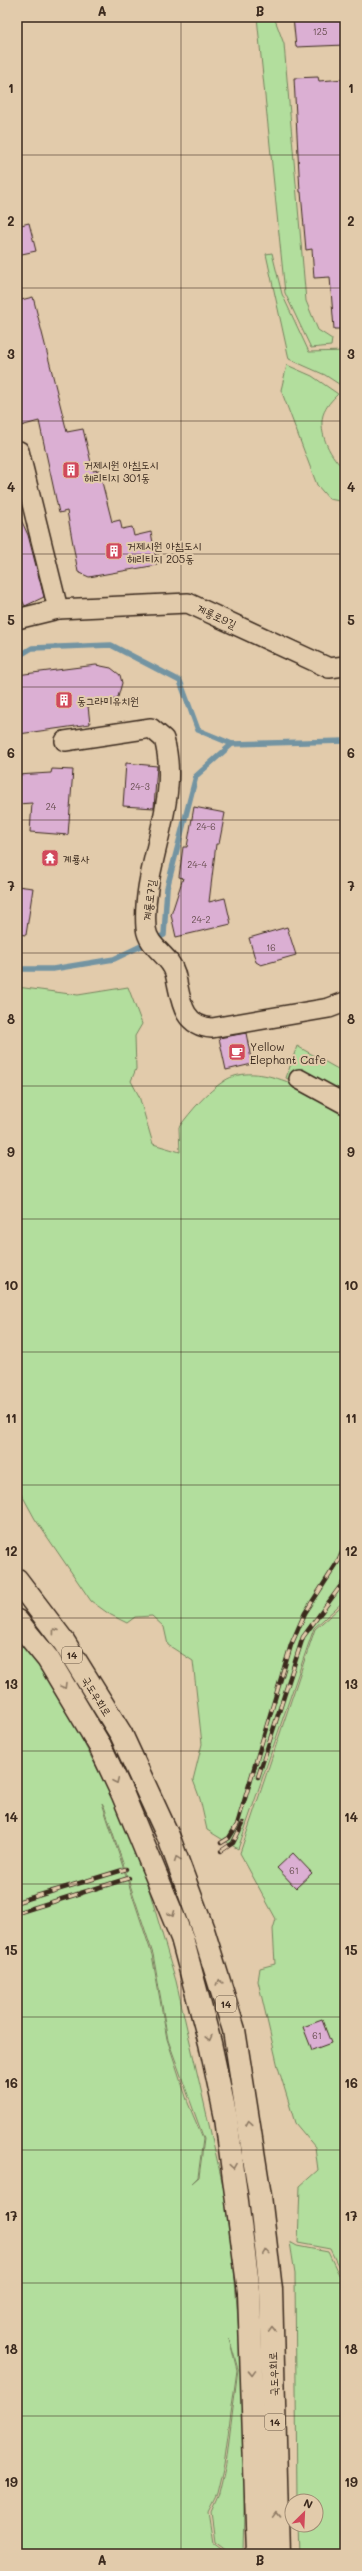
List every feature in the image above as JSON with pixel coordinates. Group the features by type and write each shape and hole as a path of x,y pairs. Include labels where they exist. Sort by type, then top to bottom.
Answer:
{"highway":[{"name":"국도우회로","path":"17,1580 64,1642 121,1734 169,1838 203,1930 234,2030 260,2196 271,2290 278,2554"},
{"name":"국도우회로","path":"17,1621 48,1659 100,1746 123,1795 182,1938 210,2043 226,2118 249,2292 258,2554"}],"street":[{"path":"17,452 19,451 58,609"},
{"name":"계룡로9길","path":"17,619 58,609 188,603 329,668 345,666"},
{"name":"계룡로7길","path":"65,740 151,728 164,739 168,790 147,907 153,944 171,964 181,1006 184,1012 206,1028 329,1008 345,1003"},
{"path":"300,1079 345,1104"}],"green space":[{"path":"257,17 274,17 284,44 306,301 318,330 332,339 331,346 311,348 285,293"},
{"path":"272,253 282,294 309,352 345,351 345,388 325,375 289,359 266,254"},
{"path":"287,365 312,376 338,394 329,403 324,412 322,430 327,445 335,459 345,469 345,502 329,499 317,485 281,390"},
{"path":"17,987 78,995 128,987 142,1024 135,1036 136,1069 131,1081 139,1096 153,1144 180,1152 179,1127 205,1096 224,1081 237,1075 253,1074 269,1076 286,1081 318,1096 345,1113 345,1600 314,1628 238,1849 207,1830 200,1799 193,1780 202,1744 193,1661 168,1645 164,1627 152,1616 135,1617 127,1623 109,1614 91,1601 35,1519 17,1486"},
{"path":"297,1046 345,1073 345,1110 286,1078"},
{"path":"345,1603 345,2280 330,2249 298,2243 300,2186 318,2170 315,2147 295,2123 278,2067 258,1981 260,1968 275,1964 273,1929 276,1919 240,1853 315,1629"},
{"path":"17,1631 46,1670 114,1801 147,1883 176,1981 230,2216 241,2359 245,2467 243,2554 231,2554 215,2542 211,2512 219,2494 226,2464 238,2369 229,2338 237,2370 224,2464 217,2494 208,2512 213,2543 228,2554 17,2554 17,1751 19,1751 17,1744 17,1690 20,1691 17,1689","holes":["102,1803 153,1954 168,2040 204,2139 199,2177 192,2183 198,2177 203,2139 188,2103 167,2039 152,1955"]},
{"path":"290,2242 297,2246 328,2252 345,2287 345,2554 299,2554 298,2533 324,2533 324,2493 297,2493 295,2274"}],"building":[{"path":"293,17 345,17 345,45 296,47"},
{"path":"318,77 319,81 345,79 345,329 334,329 330,277 314,278 312,249 306,250 300,192 294,78"},
{"path":"29,223 36,251 17,255 17,226"},
{"path":"33,297 67,432 83,429 93,471 99,470 112,522 120,520 122,529 132,527 134,536 151,532 157,565 89,577 78,572 67,511 59,513 39,421 17,427 17,301"},
{"path":"17,511 28,535 44,597 25,606 17,590"},
{"name":"동그라미유치원","path":"96,665 111,668 120,675 122,683 118,697 106,704 88,706 90,724 19,734 17,675"},
{"path":"126,763 157,766 154,808 123,806"},
{"path":"52,769 73,770 68,835 30,832 32,803 17,804 17,775 51,773"},
{"path":"194,807 225,813 219,844 216,844 209,902 225,898 231,924 176,937 171,915 183,878 179,877 183,847 187,847"},
{"path":"17,886 33,888 26,935 17,934"},
{"path":"287,927 296,955 261,965 256,962 249,938"},
{"path":"246,1033 252,1064 226,1070 219,1038"},
{"path":"293,1853 312,1873 296,1888 277,1868"},
{"path":"322,2020 331,2043 312,2050 303,2027"}],"waterway":[{"path":"17,657 32,648 111,645 180,681 198,730 232,744"},
{"path":"17,969 53,969 114,959 164,935 167,888 196,776 232,744 345,741"}],"railway":[{"path":"221,1843 229,1838 237,1825 291,1645 305,1613 339,1560 345,1545"},
{"path":"258,1777 303,1637 345,1580"},
{"path":"221,1851 233,1843 243,1823"},
{"path":"17,1902 126,1869"},
{"path":"17,1913 129,1878"}],"place":[{"name":"거제시원 아침도시 헤리티지 301동","path":"71,470"},
{"name":"거제시원 아침도시 헤리티지 205동","path":"114,551"},
{"name":"동그라미유치원","path":"64,700"},
{"name":"계룡사","path":"50,858"},
{"name":"Yellow Elephant Cafe","path":"237,1052"}]}
